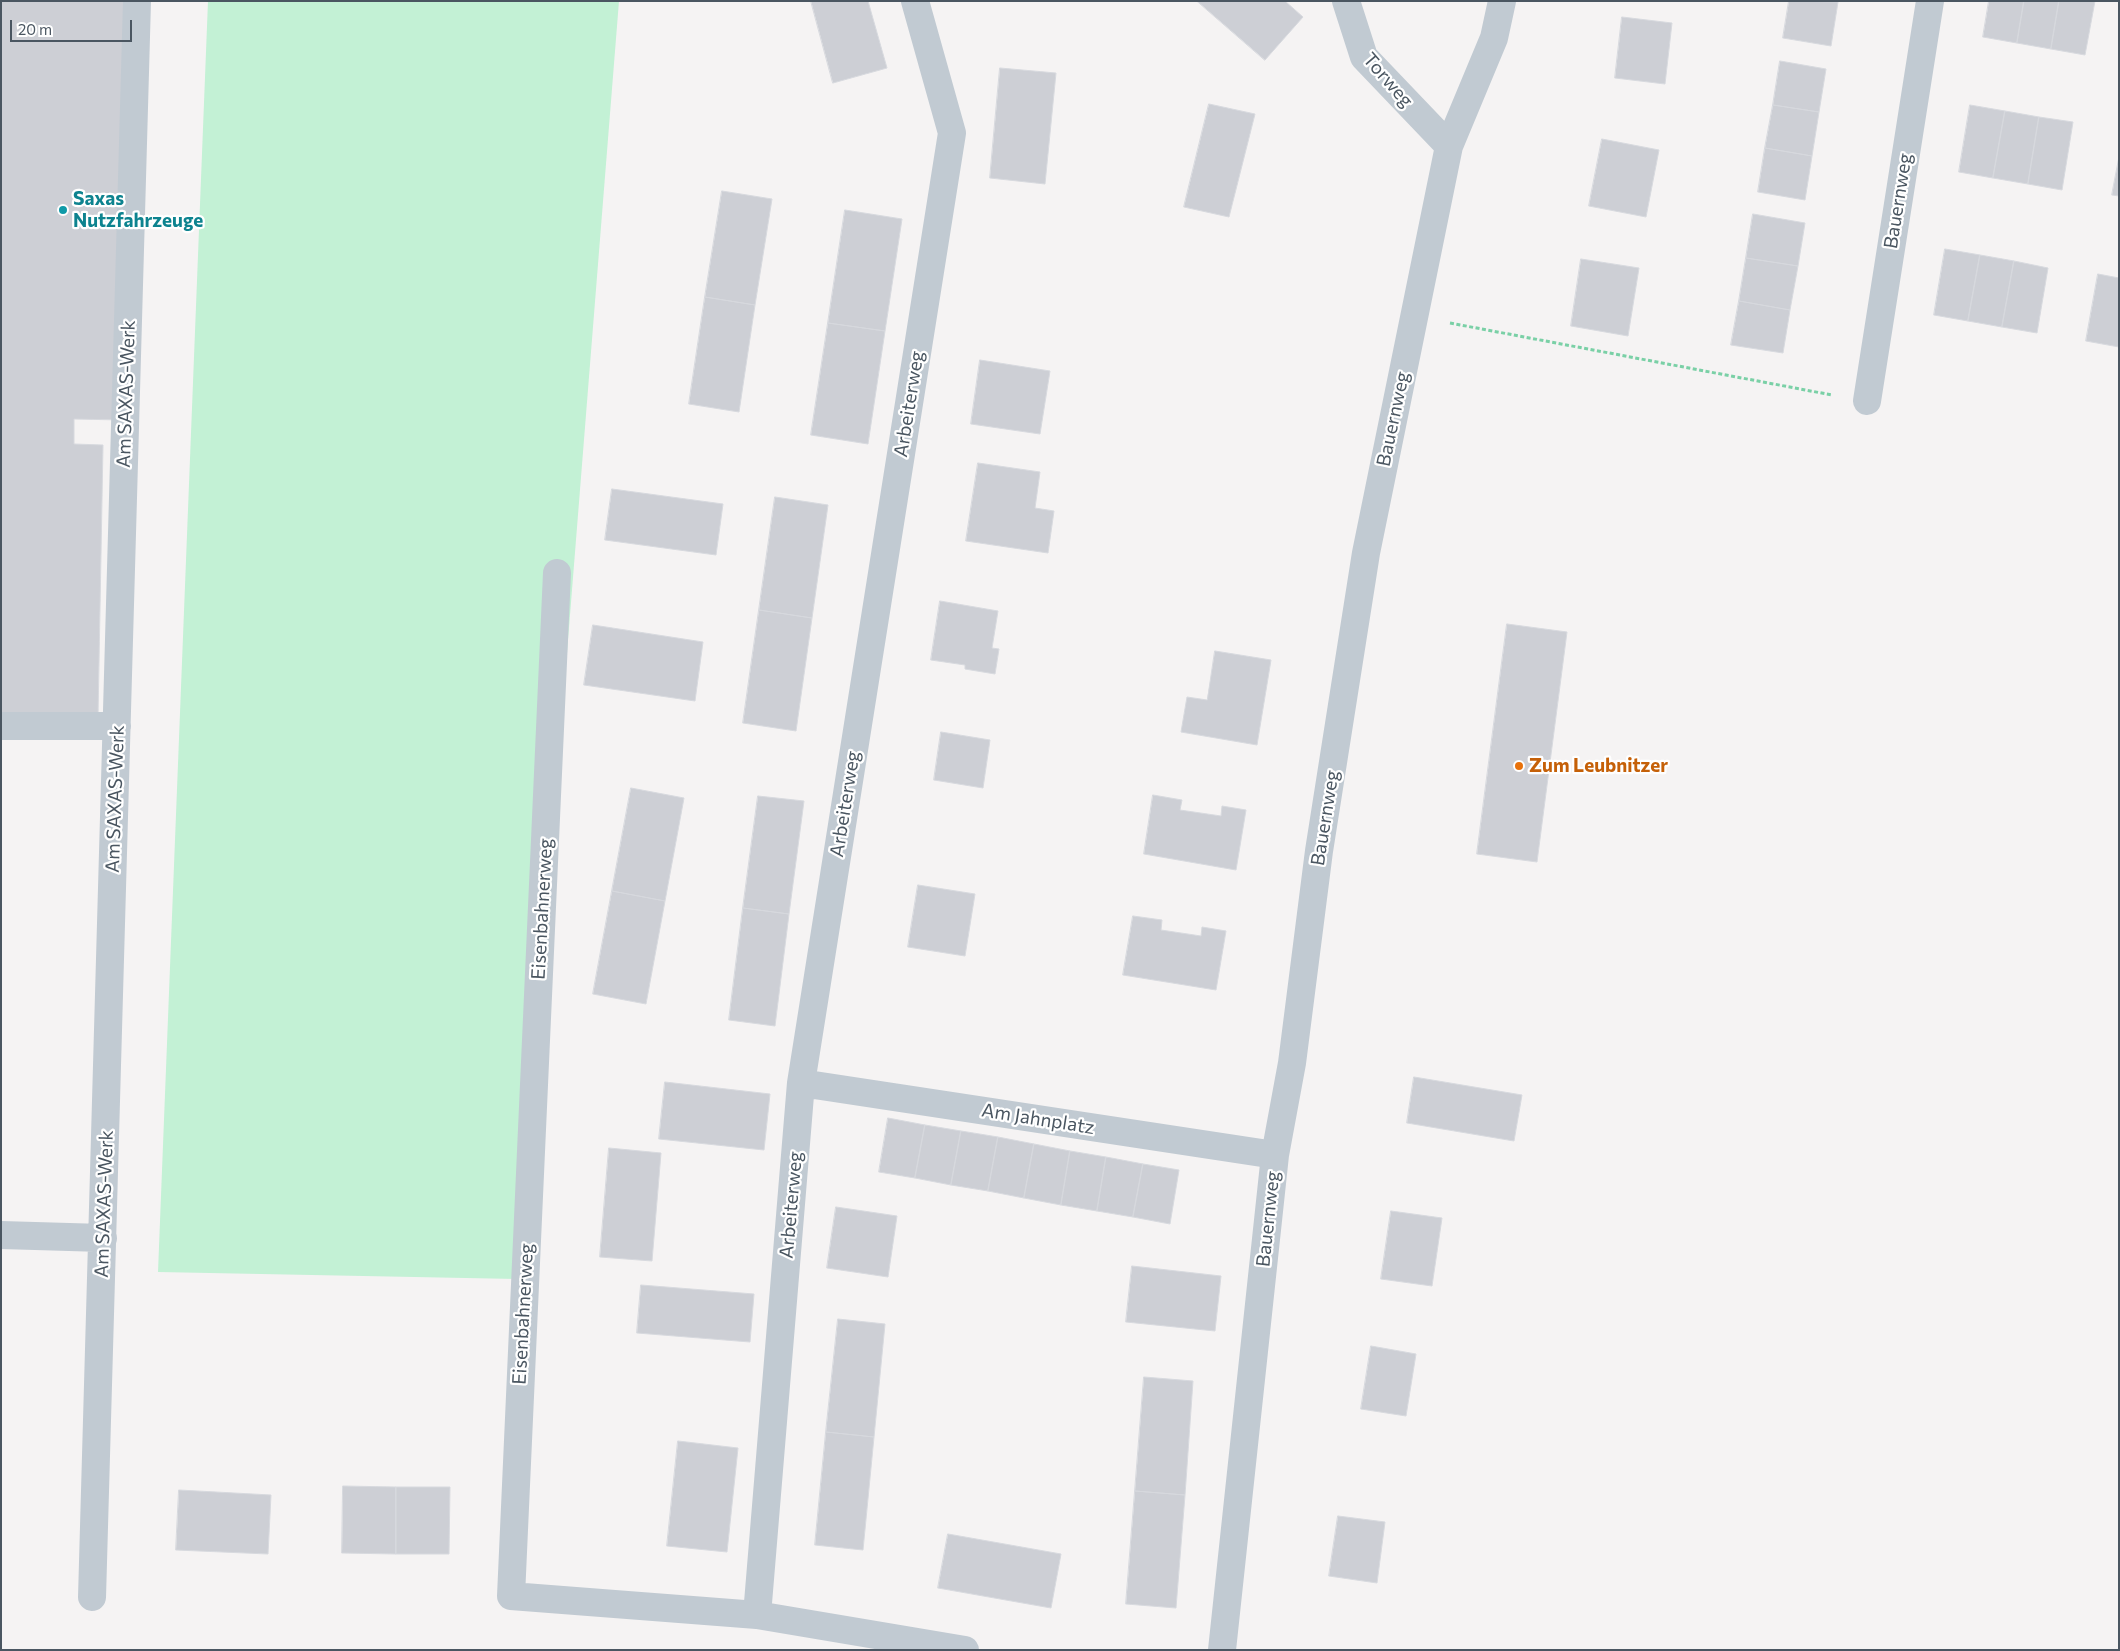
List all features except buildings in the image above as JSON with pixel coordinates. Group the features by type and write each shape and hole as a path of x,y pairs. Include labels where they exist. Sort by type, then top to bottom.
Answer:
{"street":[{"name":"Am SAXAS-Werk","path":"92,1597 136,1"},
{"name":"Arbeiterweg","path":"757,1615 800,1084 952,133 915,1"},
{"name":"Torweg","path":"1346,1 1364,57 1449,146"},
{"name":"Bauernweg","path":"1222,1650 1275,1155 1292,1063 1319,851 1366,553 1449,146 1494,38 1502,1"},
{"name":"Bauernweg","path":"1867,401 1930,1"},
{"name":"Eisenbahnerweg","path":"557,572 510,1596 757,1615 966,1650"},
{"path":"1,726 116,726"},
{"name":"Am Jahnplatz","path":"800,1084 1275,1155"},
{"path":"1,1235 103,1238"}],"path":[{"path":"1414,316 1867,401"}],"green space":[{"path":"208,1 619,1 517,1279 158,1272"}],"place":[{"name":"Saxas Nutzfahrzeuge","path":"63,210"},
{"name":"Zum Leubnitzer","path":"1519,766"}]}
